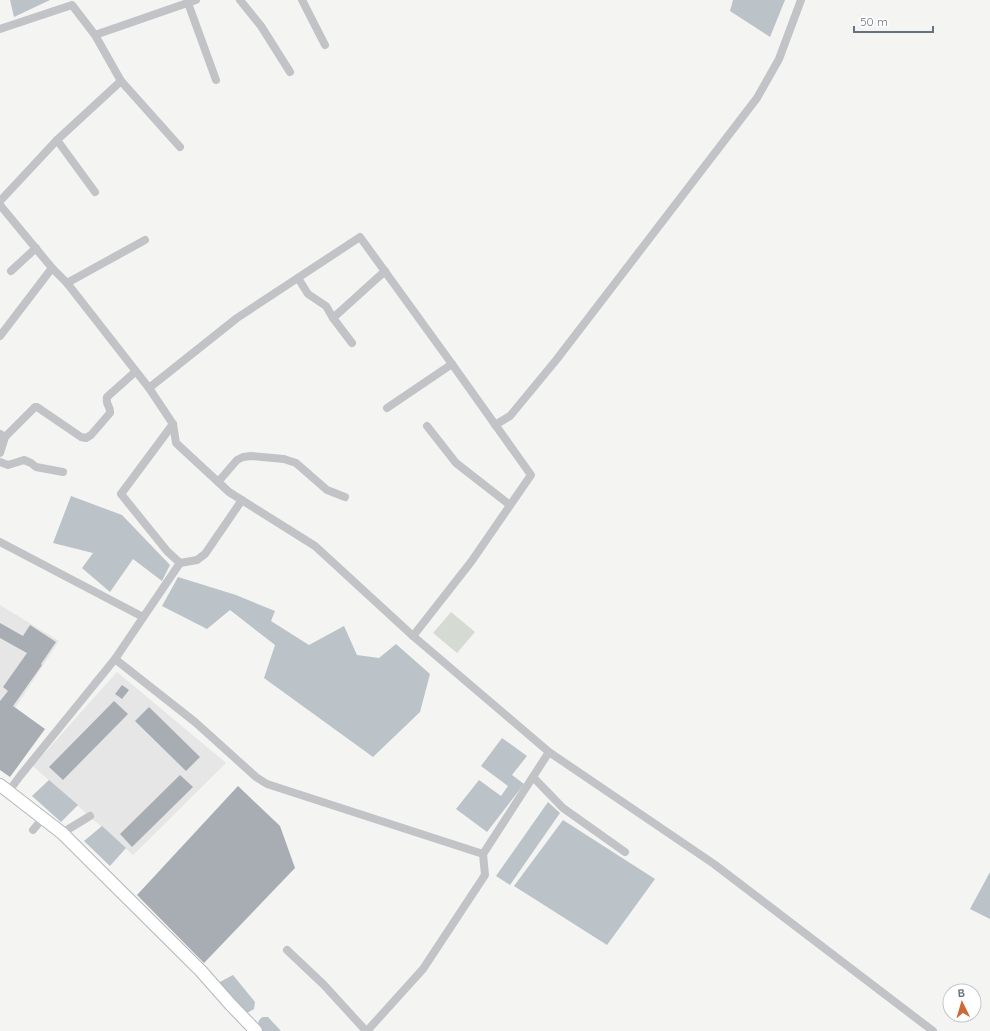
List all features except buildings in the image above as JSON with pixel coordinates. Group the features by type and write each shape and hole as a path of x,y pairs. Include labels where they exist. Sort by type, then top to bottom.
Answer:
{"main road":[{"path":"5,788 62,833 156,921 231,1006 256,1031"}],"street":[{"path":"240,0 261,26 290,72"},
{"path":"302,0 325,45"},
{"path":"495,425 510,416 557,359 757,98 779,59 801,0"},
{"path":"96,35 192,1 216,80"},
{"path":"0,29 72,5 96,35 121,81 180,147"},
{"path":"0,201 57,140 121,81"},
{"path":"57,140 95,192"},
{"path":"0,205 66,283 149,388 173,424 176,443 229,492 315,546 413,636 549,752 714,864 933,1031"},
{"path":"149,388 237,318 360,237 531,475 470,562 413,636"},
{"path":"66,283 145,240"},
{"path":"11,271 36,248"},
{"path":"0,336 52,268"},
{"path":"333,318 385,271"},
{"path":"298,278 308,294 326,306 352,343"},
{"path":"387,408 452,364"},
{"path":"0,453 2,435 34,406 81,437 86,438 91,435 110,413 110,410 106,404 107,397 135,372"},
{"path":"173,424 121,494 167,552 180,563"},
{"path":"427,426 456,463 510,505"},
{"path":"218,482 237,460 243,457 251,456 284,459 296,463 327,490 345,497"},
{"path":"0,462 8,465 24,460 36,467 62,472"},
{"path":"5,788 20,776 116,659 180,563 197,560 205,554 242,500"},
{"path":"0,542 143,617"},
{"path":"116,659 195,722 256,777 267,784 483,854"},
{"path":"287,950 324,985 367,1031 423,968 485,875 483,854 549,752"},
{"path":"533,777 563,808 625,852"},
{"path":"62,833 90,816"},
{"path":"33,830 43,818"},
{"path":"197,959 201,971"}],"shaded area":[{"path":"10,0 50,0 14,17"},
{"path":"733,0 785,0 770,37 730,11"},
{"path":"71,496 122,515 170,565 162,581 133,559 110,592 82,568 93,553 53,543"},
{"path":"178,577 236,595 275,611 271,621 309,645 344,626 357,655 379,658 396,644 430,674 420,712 373,757 264,678 275,645 230,610 207,629 162,606"},
{"path":"0,605 59,641 15,708 2,699 0,701"},
{"path":"451,612 475,632 457,653 433,633"},
{"path":"117,672 226,763 133,855 33,766"},
{"path":"502,738 527,756 512,775 524,784 487,832 456,809 479,780 501,796 508,786 481,766"},
{"path":"49,780 78,805 61,822 32,796"},
{"path":"548,802 560,813 510,885 496,876"},
{"path":"563,820 655,879 607,945 514,886"},
{"path":"102,826 126,848 110,866 84,841"},
{"path":"990,872 990,919 970,909"},
{"path":"233,975 255,1002 254,1009 247,1013 218,983"},
{"path":"263,1017 268,1017 281,1031 261,1031 258,1029 260,1019"}]}
